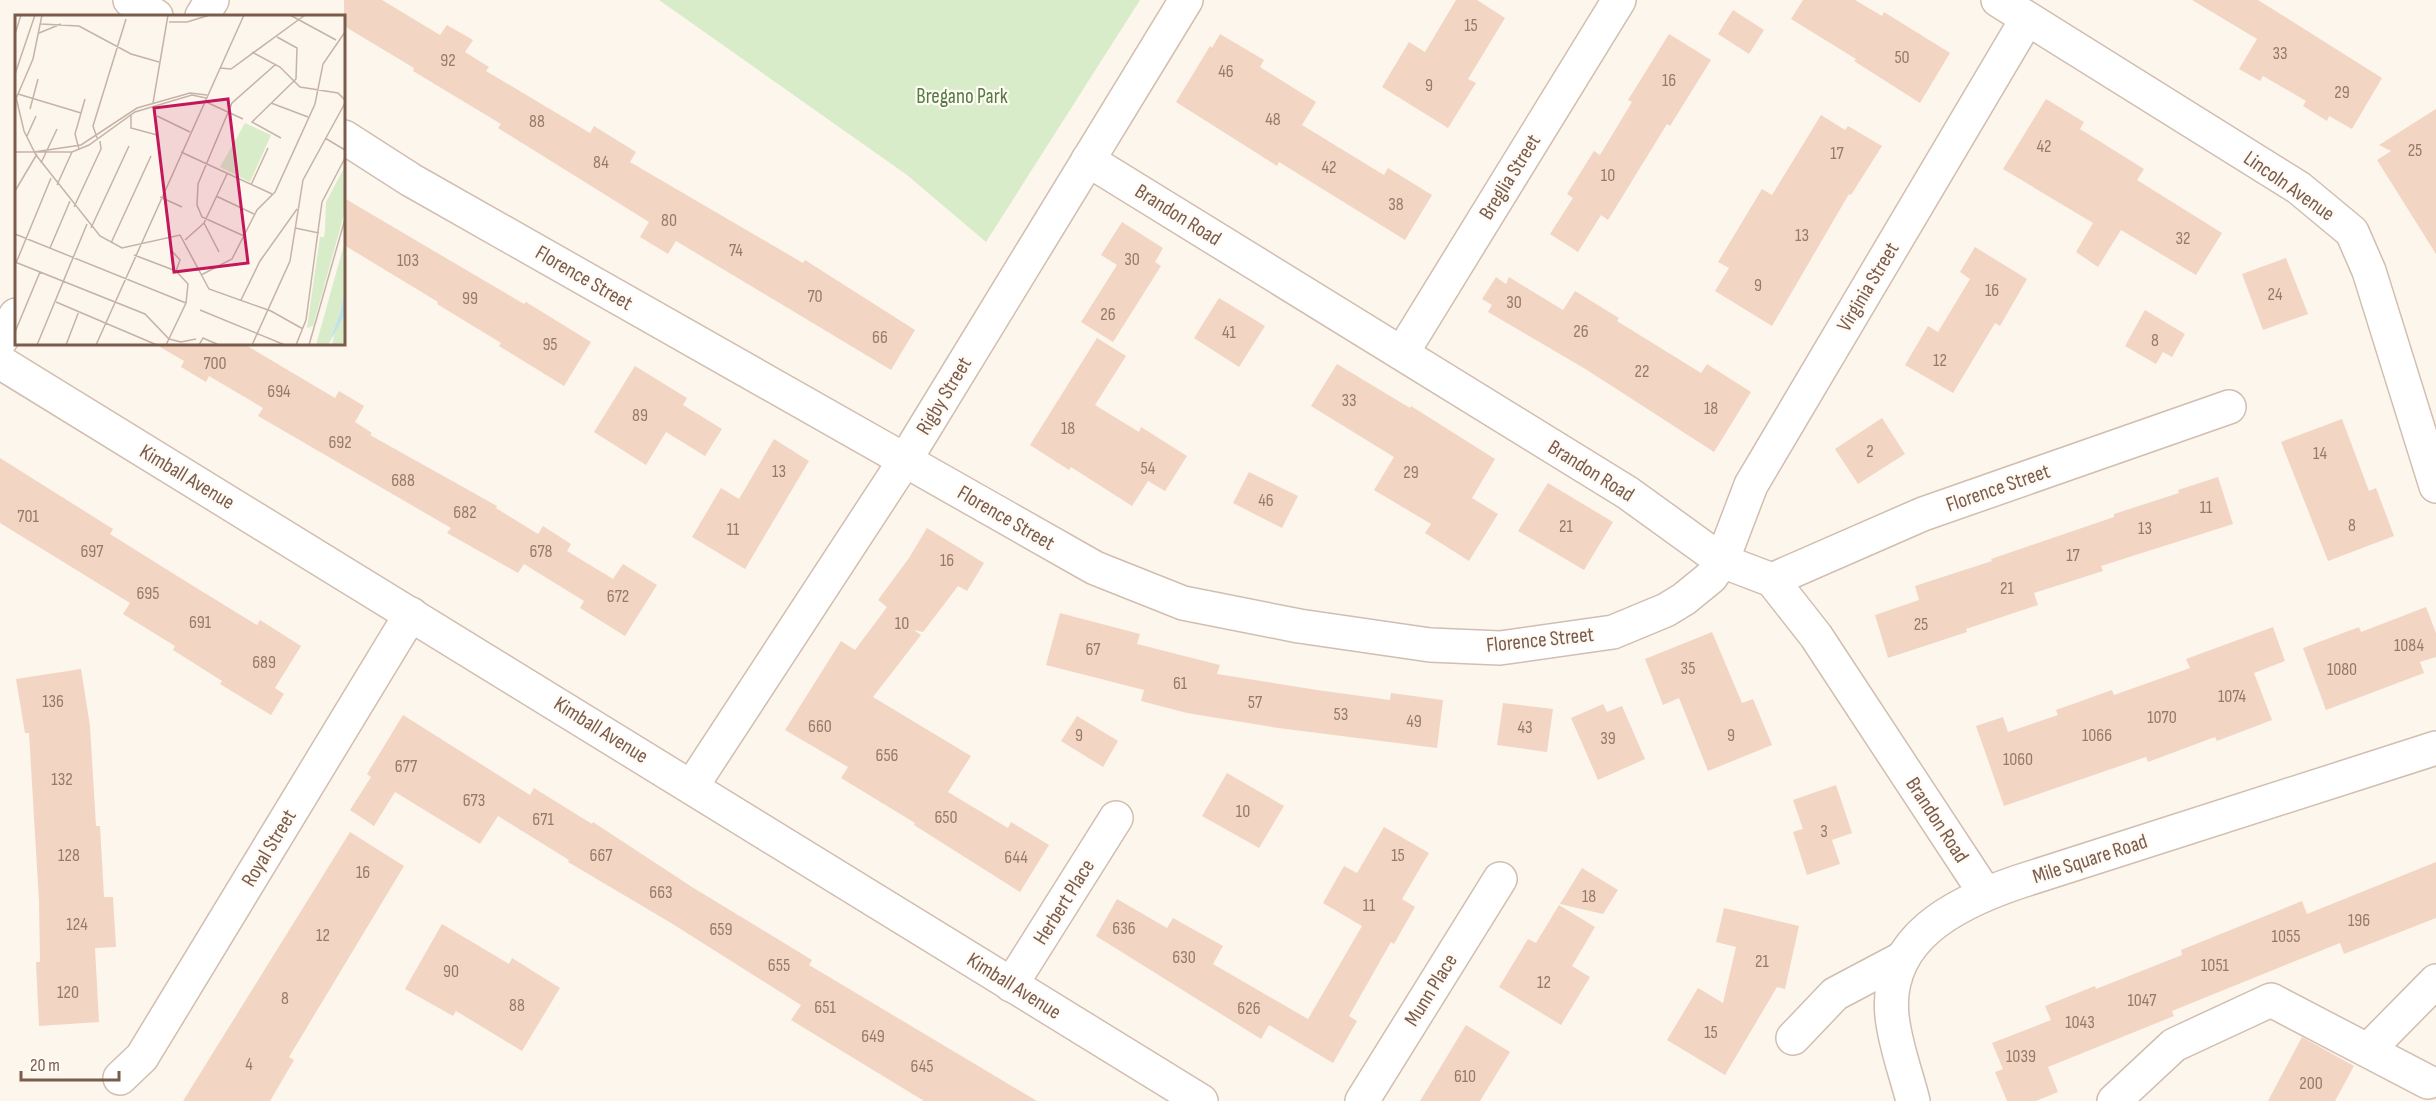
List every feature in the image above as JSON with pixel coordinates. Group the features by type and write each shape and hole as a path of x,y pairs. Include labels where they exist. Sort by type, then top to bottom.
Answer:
{"street":[{"path":"130,0 154,15"},
{"path":"203,15 212,0"},
{"name":"Rigby Street","path":"692,786 905,460 1186,0"},
{"name":"Breglia Street","path":"1402,353 1619,0"},
{"name":"Lincoln Avenue","path":"1998,0 2299,188 2352,232 2369,271 2436,486"},
{"name":"Virginia Street","path":"1722,561 1751,485 2027,19"},
{"name":"Florence Street","path":"345,137 411,180 1095,568 1183,603 1299,626 1430,645 1500,648 1613,632 1675,605 1711,577 1722,561"},
{"name":"Brandon Road","path":"1088,160 1628,493 1722,561 1772,580 1816,636 1985,893"},
{"path":"0,341 15,317"},
{"name":"Kimball Avenue","path":"0,362 1201,1101"},
{"name":"Florence Street","path":"1772,580 1923,514 2229,408"},
{"name":"Royal Street","path":"120,1078 142,1057 411,614"},
{"name":"Mile Square Road","path":"1913,1101 1892,1017 1893,986 1903,958 1915,941 1934,923 1985,893 2436,748"},
{"name":"Herbert Place","path":"1011,985 1116,818"},
{"name":"Munn Place","path":"1362,1101 1500,879"},
{"path":"1793,1038 1835,994 1903,958"},
{"path":"2368,1050 2436,981"},
{"path":"2114,1101 2174,1045 2271,999 2368,1050 2427,1085"}],"green space":[{"name":"Bregano Park","path":"659,0 1140,0 986,242 907,175"}],"building":[{"path":"344,0 382,0 440,35 447,25 473,40 465,52 489,67 486,71 590,133 594,126 636,152 630,162 803,263 805,260 915,330 891,370 676,241 668,254 640,237 649,222 498,128 501,124 345,27"},
{"path":"1456,0 1477,0 1505,18 1468,79 1476,83 1448,128 1382,87 1409,42 1425,52"},
{"path":"1803,0 1855,0 1882,16 1884,12 1950,53 1920,103 1854,61 1856,59 1791,19"},
{"path":"2192,0 2258,0 2382,78 2352,129 2329,116 2327,121 2303,106 2306,101 2263,76 2260,81 2239,69 2257,39"},
{"path":"1733,10 1764,30 1749,54 1718,34"},
{"path":"1220,34 1264,60 1260,67 1316,102 1302,125 1384,175 1388,168 1432,195 1405,240 1279,162 1277,166 1176,102 1210,46 1212,48"},
{"path":"1669,34 1711,60 1670,126 1667,124 1608,220 1601,215 1578,252 1550,234 1573,198 1567,194 1594,151 1600,155 1632,102 1628,100"},
{"path":"2046,99 2084,122 2080,129 2144,169 2137,180 2222,233 2196,275 2121,230 2098,267 2076,252 2093,223 2003,169"},
{"path":"2436,109 2436,254 2377,160 2391,151 2379,145"},
{"path":"1821,115 1845,130 1848,126 1882,146 1851,195 1849,194 1772,326 1715,291 1729,268 1718,262 1762,189 1772,195"},
{"path":"345,199 524,304 526,302 591,342 564,386 499,346 501,343 437,304 438,302 345,246"},
{"path":"1122,222 1163,248 1155,262 1161,266 1113,342 1081,322 1117,265 1101,255"},
{"path":"1975,247 2027,279 2000,326 1995,323 1953,393 1905,365 1928,326 1938,332 1970,279 1960,272"},
{"path":"2286,258 2308,314 2263,330 2242,274"},
{"path":"1496,277 1506,284 1509,277 1563,310 1575,291 1619,318 1617,321 1701,373 1707,364 1751,392 1714,452 1587,370 1488,312 1492,305 1482,299"},
{"path":"1219,298 1265,326 1239,367 1194,338"},
{"path":"2145,310 2185,334 2172,357 2163,352 2156,364 2125,346"},
{"path":"1097,338 1126,356 1095,405 1139,432 1141,427 1187,456 1165,491 1148,481 1132,506 1071,467 1069,470 1030,445"},
{"path":"157,345 246,345 335,398 339,391 364,406 355,422 372,433 370,435 497,506 496,508 538,534 543,526 571,544 567,551 613,579 623,564 657,585 625,636 580,608 584,601 524,564 518,573 447,533 451,528 258,416 263,408 209,376 206,382 181,367 184,361"},
{"path":"1337,364 1410,408 1411,406 1495,459 1472,498 1498,514 1469,561 1425,533 1431,524 1374,490 1394,457 1311,406"},
{"path":"635,366 687,398 683,405 722,429 705,456 666,432 646,465 594,432"},
{"path":"1882,418 1905,454 1858,484 1835,449"},
{"path":"2342,419 2369,491 2376,488 2394,536 2328,561 2281,442"},
{"path":"774,439 809,461 745,569 692,537 721,488 739,499"},
{"path":"0,458 113,529 110,534 190,584 257,625 260,620 301,646 275,688 284,694 271,715 220,684 222,681 173,650 175,646 123,614 130,603 0,523"},
{"path":"1249,472 1298,496 1282,528 1233,503"},
{"path":"2218,477 2233,524 2101,566 2103,571 2034,593 2038,605 1966,629 1967,632 1888,658 1875,615 1919,600 1915,586 1992,561 1991,559 2114,517 2114,514 2179,493 2178,490"},
{"path":"1548,483 1613,522 1584,570 1518,531"},
{"path":"927,528 984,563 967,591 958,586 923,632 914,630 921,635 873,697 971,756 948,792 1008,828 1011,822 1049,845 1020,892 841,778 848,767 785,730 841,641 855,650 887,607 878,600 909,558"},
{"path":"2426,607 2436,633 2436,657 2420,662 2424,673 2326,710 2303,648 2359,627 2361,632"},
{"path":"1060,613 1140,634 1137,644 1220,665 1217,674 1390,700 1391,693 1443,700 1437,748 1278,728 1187,713 1141,701 1144,690 1046,665"},
{"path":"2273,627 2285,661 2254,673 2272,720 2217,741 2215,737 2148,762 2146,757 2004,806 1976,726 2003,717 2008,732 2058,715 2056,710 2112,690 2114,695 2190,668 2186,659"},
{"path":"1712,632 1742,703 1753,699 1772,745 1708,771 1679,698 1663,705 1645,659"},
{"path":"81,669 90,726 96,826 100,826 104,897 113,897 116,947 95,948 99,1022 39,1026 36,962 40,962 39,901 29,733 25,733 16,679"},
{"path":"1503,703 1553,709 1547,752 1497,745"},
{"path":"1603,704 1607,712 1622,706 1645,759 1598,780 1571,718"},
{"path":"403,715 530,795 534,788 592,824 593,822 692,887 812,960 809,965 1037,1101 924,1101 791,1020 801,1005 671,923 568,862 569,860 498,816 480,844 395,792 374,826 350,810 371,777 367,774"},
{"path":"1077,716 1118,741 1103,767 1061,741"},
{"path":"1227,773 1284,806 1259,848 1202,816"},
{"path":"1836,785 1852,833 1832,840 1840,864 1807,875 1793,832 1803,829 1793,800"},
{"path":"1384,827 1429,853 1402,899 1415,907 1394,944 1391,942 1349,1016 1357,1021 1333,1063 1269,1025 1261,1039 1096,936 1117,899 1167,928 1173,918 1223,946 1213,964 1308,1019 1362,926 1323,903 1344,866 1357,873"},
{"path":"350,832 404,866 289,1057 294,1060 270,1101 183,1101"},
{"path":"2436,862 2436,918 2344,954 2340,943 2172,1011 2174,1016 2048,1067 2058,1092 2036,1101 2007,1101 1995,1072 2003,1069 1992,1043 2051,1020 2045,1006 2095,986 2096,989 2182,955 2181,950 2302,901 2307,914"},
{"path":"1582,868 1618,890 1603,914 1560,904"},
{"path":"1559,905 1595,927 1572,966 1590,977 1561,1025 1499,987 1528,939 1536,943"},
{"path":"1724,908 1799,926 1785,989 1777,987 1725,1075 1667,1040 1698,988 1723,1003 1736,947 1716,942"},
{"path":"442,924 509,964 512,958 560,988 522,1051 456,1011 453,1016 405,989"},
{"path":"1466,1025 1510,1052 1480,1101 1420,1101"},
{"path":"2302,1037 2354,1066 2335,1101 2268,1101"}]}
